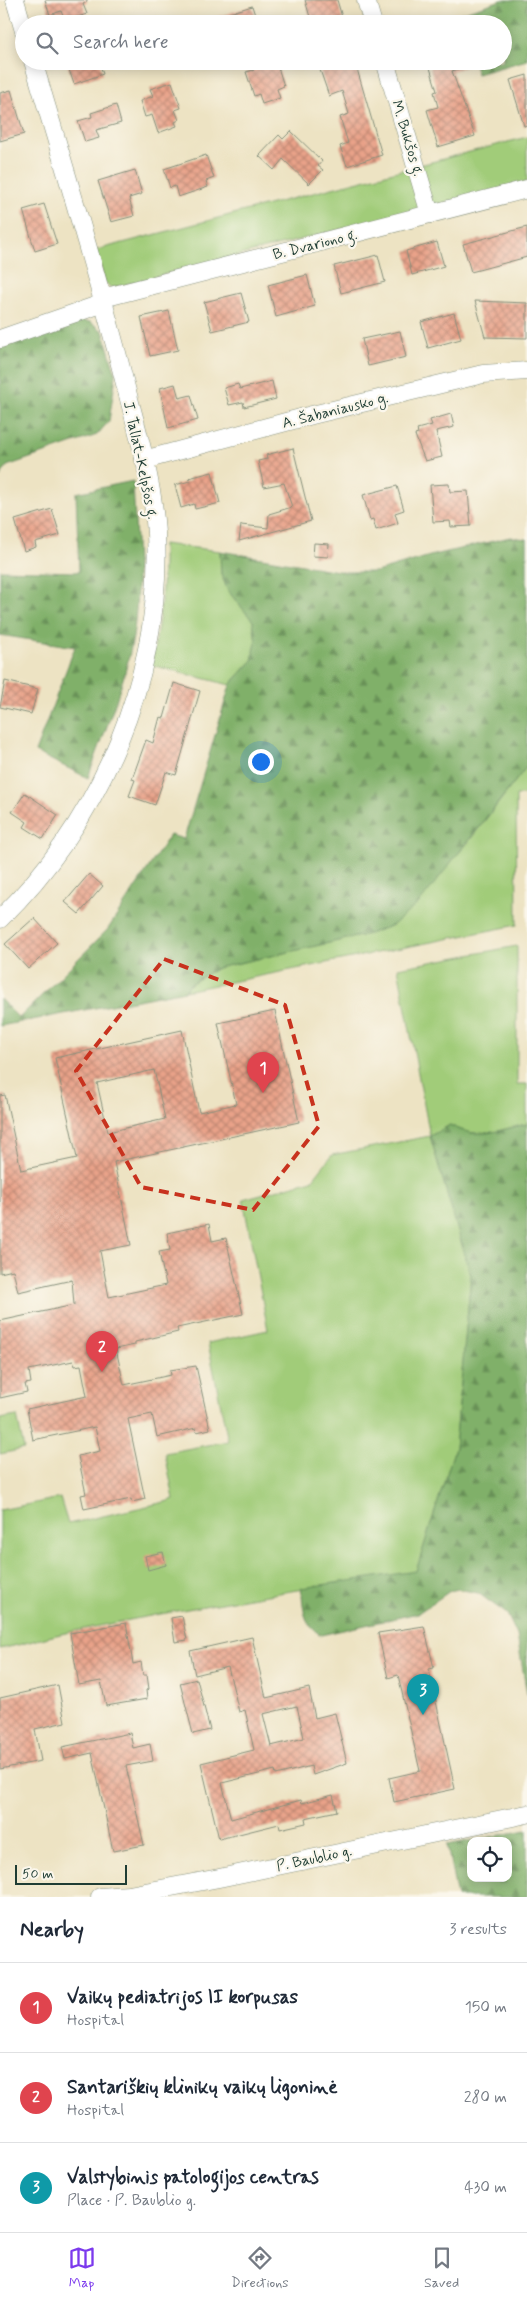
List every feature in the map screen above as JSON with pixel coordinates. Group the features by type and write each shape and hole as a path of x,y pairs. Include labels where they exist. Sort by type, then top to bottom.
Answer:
{"street":[{"path":"14,0 19,15"},
{"path":"366,0 370,15"},
{"name":"J. Tallat-Kelpšos g.","path":"0,919 40,877 63,847 90,803 135,695 146,659 152,623 156,577 156,533 152,497 144,460 104,301 36,70"},
{"name":"M. Bukšos g.","path":"388,70 430,214"},
{"name":"B. Dvariono g.","path":"0,339 104,301 527,189"},
{"name":"A. Šabaniausko g.","path":"144,460 312,415 483,374 527,371"},
{"name":"P. Baublio g.","path":"100,1897 129,1894 219,1878 527,1814"}],"highlighted area":[{"path":"164,959 285,1005 319,1126 253,1210 141,1187 76,1071"}],"green space":[{"path":"502,0 527,0 527,60 512,64 512,15 458,14"},
{"path":"476,70 491,70 477,74"},
{"path":"527,137 527,182 111,288 105,282 96,250"},
{"path":"74,320 90,322 103,331 116,375 109,421 97,435 7,466 0,477 0,348"},
{"path":"133,481 137,598 133,637 125,673 88,778 35,752 75,647 0,635 0,570 79,572 76,493"},
{"path":"510,537 527,539 527,766 420,902 393,925 369,934 217,968 190,984 185,991 0,1026 0,999 19,1018 108,929 170,835 184,839 230,685 252,661 256,642 253,621 228,591 221,574 220,551 344,572 376,572 430,556"},
{"path":"163,544 220,551 221,574 228,591 253,621 256,642 252,661 230,685 151,665 161,604"},
{"path":"527,766 527,795 516,795 517,925 185,991 190,984 217,968 369,934 393,925 466,845"},
{"path":"517,946 517,1084 527,1084 527,1124 488,1133 470,1132 450,1125 430,1136 398,968"},
{"path":"527,1124 527,1695 517,1635 507,1614 478,1593 458,1589 450,1591 418,1613 321,1635 310,1626 307,1620 301,1588 416,1571 455,1448 471,1275 430,1136 450,1125 470,1132 488,1133"},
{"path":"430,1136 471,1275 455,1448 416,1572 159,1614 65,1633 0,1649 0,1510 60,1498 68,1524 165,1502 174,1499 165,1453 228,1441 208,1343 268,1330 243,1199 312,1180 332,1155"},
{"path":"17,1416 24,1449 0,1454 0,1419"},
{"path":"527,1830 527,1897 457,1897 447,1845 467,1841 467,1882 512,1882 512,1837 490,1837"}],"building":[{"path":"45,0 87,0 83,4 87,14 63,15 61,11 50,15"},
{"path":"305,0 337,0 341,15 309,15"},
{"path":"252,6 255,15 223,15"},
{"path":"69,70 102,70 103,74 74,84"},
{"path":"254,70 279,70 284,86 277,89 280,98 262,104 259,94 254,96 246,72"},
{"path":"320,70 357,70 382,155 347,166 340,146 348,143 340,117 349,114 342,91 329,96"},
{"path":"431,70 455,70 452,71 475,136 438,147 427,110 438,107 434,92 437,91"},
{"path":"527,75 527,125 524,126 510,80"},
{"path":"172,82 181,108 175,110 179,120 175,122 177,126 158,133 152,115 145,117 140,101 153,96 150,89"},
{"path":"11,90 24,134 0,141 0,93"},
{"path":"116,105 121,123 96,130 99,138 85,142 78,121 92,117 91,113"},
{"path":"291,131 322,161 318,166 323,170 309,184 283,159 274,170 259,156 279,135 283,139"},
{"path":"206,155 214,178 206,181 208,187 178,197 175,186 170,188 164,169"},
{"path":"135,170 142,194 129,198 134,216 111,222 98,181"},
{"path":"44,204 57,244 35,251 23,210"},
{"path":"527,227 527,257 471,272 463,244"},
{"path":"437,242 444,266 412,275 406,251"},
{"path":"378,255 385,282 341,293 334,266"},
{"path":"307,275 315,306 276,317 268,285"},
{"path":"241,293 249,322 212,331 204,302"},
{"path":"475,301 527,303 527,338 485,337"},
{"path":"169,311 178,350 150,356 141,317"},
{"path":"454,313 461,339 428,348 421,322"},
{"path":"400,331 406,357 368,366 362,339"},
{"path":"272,381 276,399 244,407 243,402 229,405 224,388 238,384 240,389"},
{"path":"175,384 179,398 191,395 198,420 168,428 160,388"},
{"path":"451,414 454,427 436,431 442,457 425,461 415,435 418,434 417,429 432,425 430,420"},
{"path":"293,448 311,521 239,541 241,525 268,528 269,514 292,507 284,483 264,487 258,461 267,459 266,455"},
{"path":"212,472 220,503 195,509 194,504 181,508 175,485 190,481 189,478"},
{"path":"449,484 450,492 468,491 471,526 451,527 450,521 433,522 430,485"},
{"path":"397,486 404,510 395,513 398,523 376,530 373,519 370,520 363,495"},
{"path":"52,509 60,535 35,542 36,547 24,551 15,520"},
{"path":"314,543 329,544 328,557 313,556"},
{"path":"5,681 38,689 31,714 0,707"},
{"path":"174,683 200,691 176,775 166,772 155,805 129,796 135,780 132,779 146,740 153,743 160,717 164,718"},
{"path":"25,793 58,815 43,839 24,827 27,822 12,812"},
{"path":"89,874 103,886 79,914 65,902"},
{"path":"34,918 57,943 28,969 5,944"},
{"path":"275,1011 299,1122 114,1162 131,1245 100,1251 109,1297 166,1285 159,1252 170,1250 167,1233 209,1224 212,1241 226,1238 243,1314 177,1328 178,1332 135,1342 135,1345 116,1349 124,1385 171,1375 170,1370 196,1366 210,1429 197,1432 196,1428 157,1437 152,1414 128,1419 145,1499 132,1502 131,1499 84,1509 81,1495 86,1494 78,1456 100,1451 95,1427 33,1440 27,1409 87,1396 81,1365 75,1366 73,1361 29,1370 31,1383 25,1384 27,1392 0,1398 0,1321 74,1305 72,1280 18,1292 13,1270 0,1273 0,1096 5,1095 21,1170 77,1158 55,1058 182,1030 199,1112 236,1104 218,1023","holes":["154,1070 165,1119 108,1132 97,1083"]},
{"path":"163,1552 166,1565 148,1570 145,1556"},
{"path":"182,1616 187,1640 175,1642 171,1618"},
{"path":"126,1623 133,1664 141,1662 143,1675 147,1675 149,1689 146,1690 147,1699 106,1706 101,1681 79,1685 70,1633"},
{"path":"424,1626 434,1668 429,1669 455,1789 394,1802 389,1778 420,1771 398,1675 388,1678 378,1633"},
{"path":"252,1637 266,1698 309,1688 315,1718 335,1713 347,1763 313,1775 311,1766 276,1775 275,1770 222,1783 231,1819 301,1800 302,1803 333,1795 337,1811 305,1818 306,1823 280,1829 279,1824 219,1839 201,1763 254,1750 245,1710 239,1712 228,1667 195,1675 190,1651","holes":["297,1706 304,1738 271,1746 263,1714"]},
{"path":"197,1679 210,1730 193,1734 180,1683"},
{"path":"58,1685 65,1722 35,1729 41,1761 0,1769 0,1698"},
{"path":"130,1733 133,1748 150,1744 153,1761 126,1766 144,1845 113,1851 92,1753 65,1759 62,1747"}],"place":[{"name":"Vaikų pediatrijos II korpusas","path":"263,1093"},
{"name":"Santariškių klinikų vaikų ligoninė","path":"102,1372"},
{"name":"Valstybinis patologijos centras","path":"423,1715"}]}
